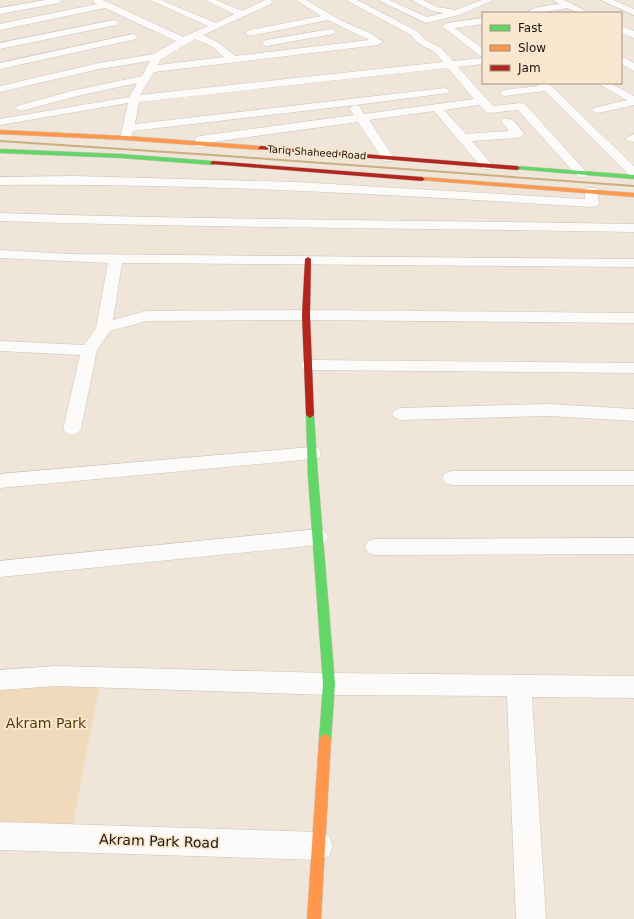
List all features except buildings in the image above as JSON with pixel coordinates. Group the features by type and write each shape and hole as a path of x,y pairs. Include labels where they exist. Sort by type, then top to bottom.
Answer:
{"main road":[{"name":"Tariq Shaheed Road","path":"0,132 127,133 200,142 634,177"},
{"name":"Tariq Shaheed Road","path":"0,151 121,156 634,195"},
{"path":"308,259 306,314 312,453 329,684 314,919"}],"street":[{"path":"0,11 59,0"},
{"path":"96,0 182,41"},
{"path":"154,0 216,26"},
{"path":"209,0 242,14"},
{"path":"0,113 149,74 232,60 378,42 300,0"},
{"path":"350,0 414,33 421,41 438,50 490,110 521,106 582,174"},
{"path":"382,0 426,20 456,13 490,0"},
{"path":"419,2 438,0"},
{"path":"557,0 584,12"},
{"path":"605,0 634,12"},
{"path":"0,89 99,66 157,57 182,41 269,1"},
{"path":"419,2 436,9 482,20"},
{"path":"618,5 634,2"},
{"path":"535,12 568,5"},
{"path":"0,27 107,6"},
{"path":"262,21 300,14"},
{"path":"250,33 330,17"},
{"path":"231,19 278,54"},
{"path":"481,51 447,26 482,20"},
{"path":"627,30 634,20"},
{"path":"0,46 113,23"},
{"path":"265,44 331,32"},
{"path":"195,35 216,45 232,60"},
{"path":"461,37 476,35"},
{"path":"0,66 133,37"},
{"path":"157,57 149,74 135,94 127,133 195,120 444,91"},
{"path":"622,60 634,68"},
{"path":"0,122 134,99 482,61"},
{"path":"335,77 388,158"},
{"path":"604,84 634,101"},
{"path":"504,93 544,85 634,173"},
{"path":"187,93 200,142 361,117 482,101"},
{"path":"598,110 634,101"},
{"path":"436,107 487,166"},
{"path":"463,138 518,134 507,122"},
{"path":"0,181 62,180 216,182 592,203 591,191"},
{"path":"0,217 143,222 435,224 634,228"},
{"path":"0,254 70,258 634,263"},
{"path":"72,429 89,350 104,328 116,258"},
{"path":"104,328 146,316 306,314 634,318"},
{"path":"0,346 89,350"},
{"path":"309,365 634,368"},
{"path":"401,414 549,410 634,414"},
{"path":"0,481 312,453"},
{"path":"452,478 634,478"},
{"path":"0,569 318,537"},
{"path":"375,547 634,546"},
{"path":"0,680 56,676 329,684 634,687"},
{"path":"520,687 531,919"},
{"name":"Akram Park Road","path":"0,836 319,846"}],"green space":[{"name":"Akram Park","path":"101,677 70,839 0,840 0,680"}],"waterway":[{"path":"0,141 634,186"}],"traffic: fast":[{"path":"0,151 121,156 213,163"},
{"path":"517,168 634,177"},
{"path":"310,415 313,476 329,684 325,740"}],"traffic: slow":[{"path":"0,132 126,138 261,148"},
{"path":"422,179 634,195"},
{"path":"314,919 325,740"}],"traffic: jam":[{"path":"261,148 517,168"},
{"path":"213,163 422,179"},
{"path":"308,259 306,315 310,415"}]}
